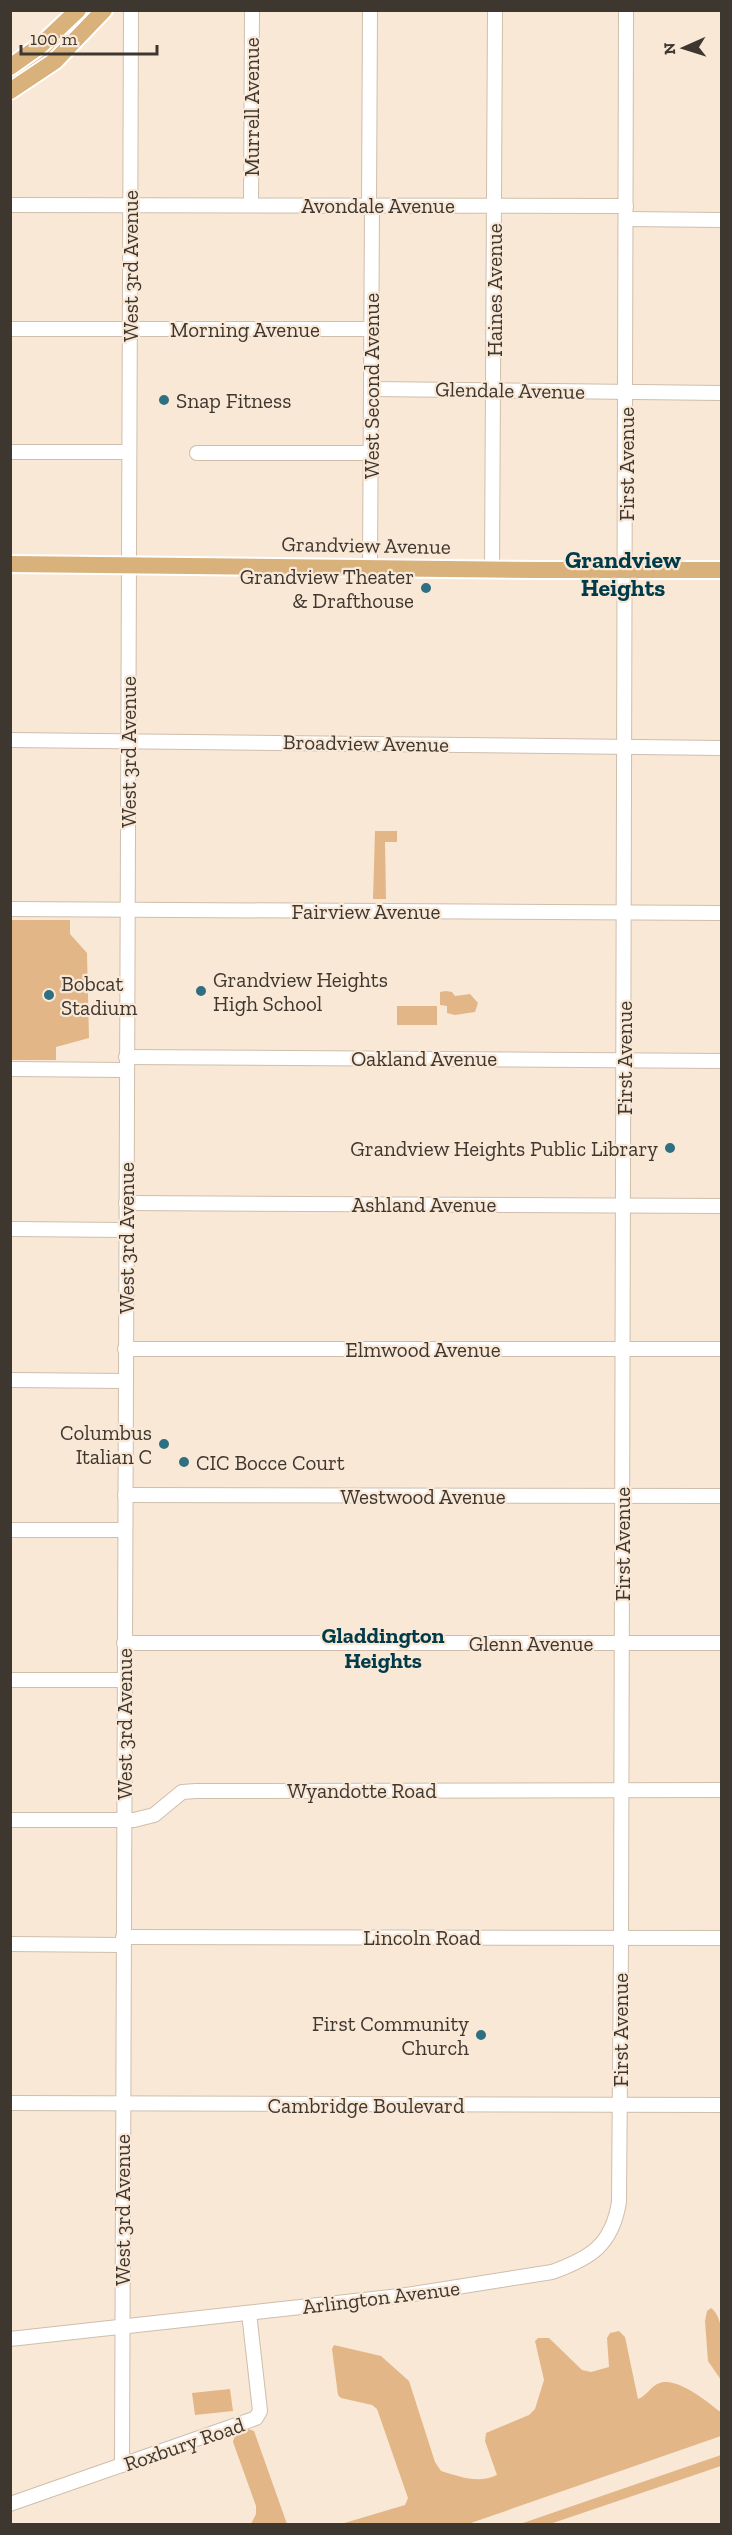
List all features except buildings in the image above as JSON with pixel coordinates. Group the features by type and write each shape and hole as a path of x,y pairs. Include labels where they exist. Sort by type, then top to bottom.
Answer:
{"main road":[{"path":"10,67 41,45 78,10"},
{"path":"10,91 55,61 104,10"},
{"name":"Grandview Avenue","path":"10,564 722,570"}],"street":[{"name":"West 3rd Avenue","path":"122,2465 122,1941 131,10"},
{"name":"Murrell Avenue","path":"251,204 252,10"},
{"name":"West Second Avenue","path":"370,10 370,568"},
{"name":"Haines Avenue","path":"492,569 495,10"},
{"name":"First Avenue","path":"620,2106 627,10"},
{"name":"Avondale Avenue","path":"10,205 494,205 722,220"},
{"name":"Morning Avenue","path":"10,329 371,329"},
{"name":"Glendale Avenue","path":"371,388 722,393"},
{"path":"10,452 129,452"},
{"path":"197,453 371,453"},
{"name":"Broadview Avenue","path":"10,740 722,748"},
{"name":"Fairview Avenue","path":"10,909 722,913"},
{"name":"Oakland Avenue","path":"10,1069 126,1063 722,1060"},
{"name":"Ashland Avenue","path":"126,1203 722,1206"},
{"path":"10,1229 126,1230"},
{"name":"Elmwood Avenue","path":"125,1349 722,1349"},
{"path":"10,1380 125,1381"},
{"name":"Westwood Avenue","path":"125,1496 722,1496"},
{"path":"10,1530 124,1530"},
{"name":"Glenn Avenue","path":"124,1643 722,1643"},
{"path":"10,1680 124,1680"},
{"name":"Wyandotte Road","path":"10,1820 123,1820 154,1815 182,1792 196,1791 722,1791"},
{"name":"Lincoln Road","path":"10,1944 122,1941 722,1938"},
{"name":"Cambridge Boulevard","path":"10,2103 722,2105"},
{"name":"Arlington Avenue","path":"10,2339 468,2286 552,2272 575,2264 595,2251 605,2241 616,2218 619,2202 620,2106"},
{"name":"Roxbury Road","path":"10,2504 256,2418 260,2411 249,2313"}],"shaded area":[{"path":"78,11 104,11 11,91 11,67"},
{"path":"375,831 397,831 397,842 385,842 386,899 373,899"},
{"name":"Bobcat Stadium","path":"11,920 70,920 70,934 87,953 89,1038 56,1047 56,1060 11,1060"},
{"path":"440,992 452,992 455,996 470,994 478,1003 475,1012 455,1015 447,1013 447,1006 440,1005"},
{"path":"397,1006 437,1006 437,1025 397,1025"},
{"path":"711,2308 716,2314 721,2331 721,2380 708,2361 705,2321 707,2311"},
{"path":"619,2331 625,2337 638,2399 657,2384 664,2382 690,2390 721,2412 721,2436 468,2524 341,2524 405,2505 408,2498 377,2409 372,2405 341,2398 338,2395 332,2349 334,2345 381,2356 409,2381 435,2462 441,2471 469,2479 483,2479 497,2475 485,2441 486,2433 529,2415 535,2409 544,2380 535,2341 538,2338 549,2338 582,2370 591,2372 609,2367 607,2338 610,2333"},
{"path":"230,2389 233,2411 195,2415 192,2393"},
{"path":"248,2429 254,2431 287,2524 251,2524 256,2514 256,2506 233,2442 235,2434"},
{"path":"721,2455 721,2466 550,2524 520,2524"}],"place":[{"name":"Snap Fitness","path":"164,400"},
{"name":"Grandview Theater & Drafthouse","path":"426,588"},
{"name":"Grandview Heights High School","path":"201,991"},
{"name":"Bobcat Stadium","path":"49,995"},
{"name":"Grandview Heights Public Library","path":"670,1148"},
{"name":"Columbus Italian C","path":"164,1444"},
{"name":"CIC Bocce Court","path":"184,1462"},
{"name":"First Community Church","path":"481,2035"}],"district":[{"name":"Grandview Heights","path":"623,573"},
{"name":"Gladdington Heights","path":"383,1648"}]}
